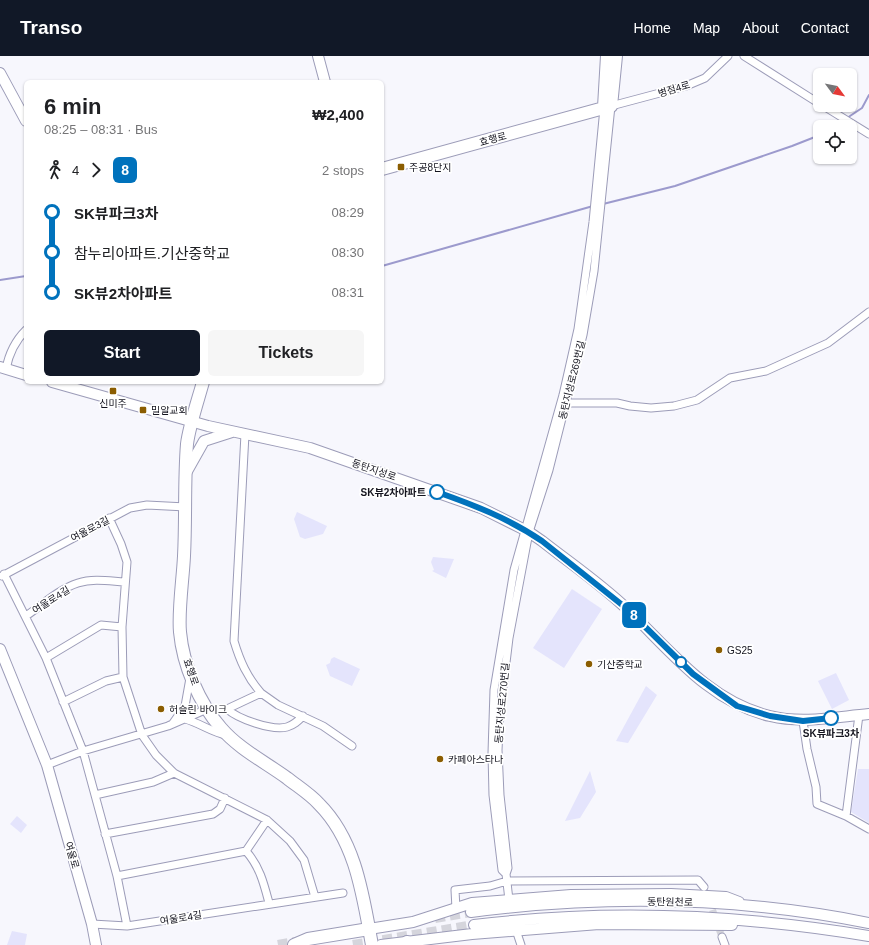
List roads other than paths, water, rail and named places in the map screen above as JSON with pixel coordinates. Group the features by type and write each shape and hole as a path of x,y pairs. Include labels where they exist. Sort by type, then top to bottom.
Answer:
{"main road":[{"path":"318,56 324,80"},
{"path":"607,56 608,107"},
{"path":"608,107 616,56"},
{"path":"0,73 24,117"},
{"name":"효행로","path":"384,168 608,107"},
{"path":"3,368 24,374"},
{"name":"동탄지성로","path":"59,384 193,422 310,448 481,508 527,531 626,608 693,674 737,706 770,716 803,721 864,715"},
{"name":"효행로","path":"202,384 187,442 186,507 180,632 190,672 207,709 228,736 319,804 335,824 346,841 362,887 372,945"},
{"path":"186,473 204,441 233,432"},
{"name":"여울로","path":"0,649 2,663 47,766 92,924 96,945"},
{"path":"294,945 308,939 413,922 433,914 456,909 472,903 571,895 671,894 726,897 752,906"},
{"name":"동탄원천로","path":"471,912 517,906 604,902 694,902 752,906 814,913 869,923"},
{"name":"동탄원천로","path":"474,925 517,920 603,915 663,915 752,920 869,936"},
{"path":"381,945 516,930 599,924 732,925 752,920"},
{"path":"409,943 407,931 413,922"}],"street":[{"name":"병점4로","path":"608,107 686,86 705,78 728,56"},
{"path":"744,56 813,99"},
{"path":"509,900 506,878 502,870 493,795 492,752 494,690 511,584 527,531 563,395 578,329 597,223 608,107"},
{"path":"834,112 869,134"},
{"name":"동탄지성로269번길","path":"527,531 549,470 583,335 594,271 597,223"},
{"path":"567,403 618,403 651,408 674,406 697,400 730,378 766,371 828,343 869,312"},
{"path":"3,368 15,344 24,333"},
{"path":"245,434 234,641 241,664 253,684 261,693 278,705 323,726 352,746"},
{"name":"여울로3길","path":"2,576 130,508 148,505 186,507"},
{"path":"109,518 121,544 127,562 124,582 122,627 123,677 142,735 156,755 174,773 267,820 290,842 304,860 315,897"},
{"path":"2,576 26,616 46,658 83,752 117,876 127,926"},
{"name":"여울로4길","path":"26,616 61,592 78,583 99,580 124,582"},
{"path":"46,658 101,625 122,627"},
{"path":"172,724 185,706 190,672"},
{"path":"63,702 106,681 123,677"},
{"path":"47,766 83,752 142,735 207,709 227,709 261,693"},
{"path":"227,709 233,714 274,727 286,727 295,724 303,716"},
{"path":"846,816 864,715"},
{"path":"185,719 228,736"},
{"path":"803,721 807,749 816,787 817,804 846,816 869,829"},
{"path":"95,795 153,782 174,773"},
{"path":"105,834 213,814 220,809 225,798"},
{"path":"117,876 246,851 267,820"},
{"path":"246,851 255,861 260,870 269,903"},
{"path":"456,909 454,890 490,886 506,878 698,880 704,887"},
{"name":"여울로4길","path":"92,924 127,926 269,903 343,893"},
{"path":"516,930 521,945"},
{"path":"722,937 725,945"}],"waterway":[{"path":"847,118 862,108 869,95"},
{"path":"603,204 675,186 813,138"},
{"path":"384,265 593,206"},
{"path":"0,280 24,276"}],"tunnel":[{"path":"709,900 722,937"},
{"path":"435,918 471,912"},
{"path":"353,945 474,925"},
{"path":"278,945 301,941"}],"place":[{"name":"주공8단지","path":"401,167"},
{"name":"신미주","path":"113,391"},
{"name":"밀알교회","path":"143,410"},
{"name":"SK뷰2차아파트","path":"437,492"},
{"name":"GS25","path":"719,650"},
{"name":"기산중학교","path":"589,664"},
{"name":"허슬린 바이크","path":"161,709"},
{"name":"SK뷰파크3차","path":"831,718"},
{"name":"카페아스타나","path":"440,759"}]}
